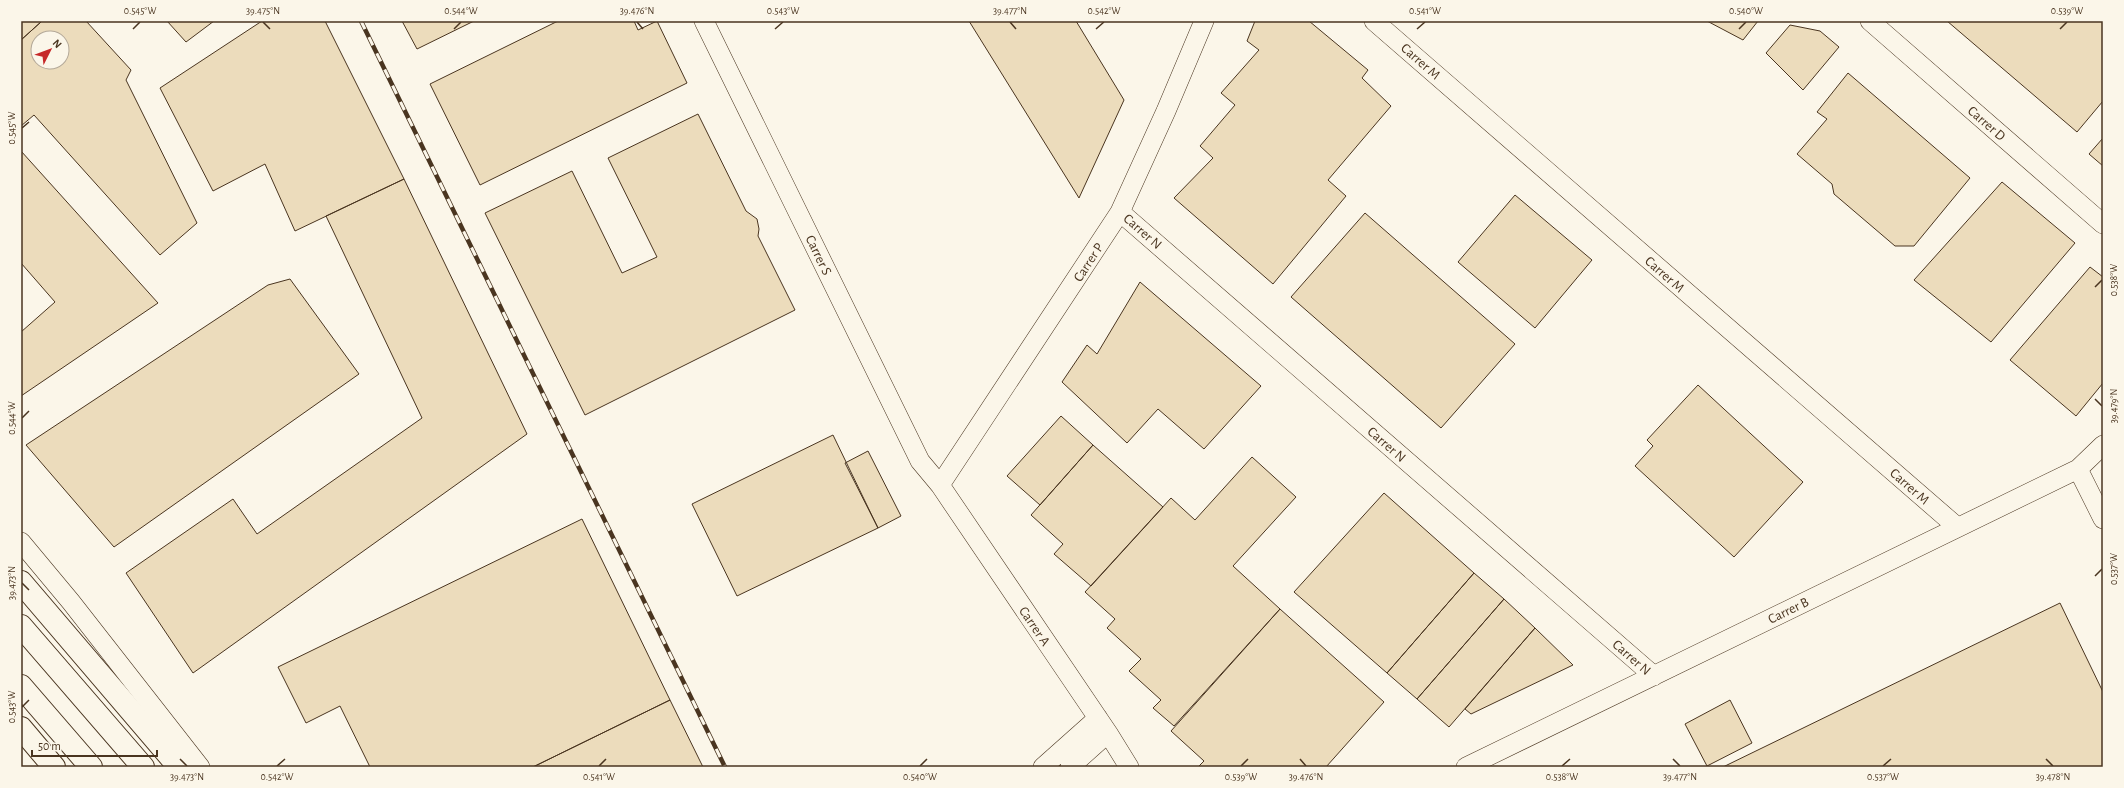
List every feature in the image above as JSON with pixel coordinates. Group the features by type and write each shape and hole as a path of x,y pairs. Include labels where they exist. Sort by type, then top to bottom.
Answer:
{"highway":[{"path":"21,582 178,766"},
{"path":"21,626 143,767"},
{"path":"21,686 91,767"},
{"path":"21,728 54,767"},
{"path":"21,745 38,767"}],"street":[{"name":"Carrer S","path":"704,21 920,461 940,485"},
{"name":"Carrer P","path":"940,485 1120,212 1166,111 1204,21"},
{"name":"Carrer M","path":"1374,21 1956,526"},
{"name":"Carrer D","path":"1870,21 2103,224"},
{"name":"Carrer N","path":"1120,212 1654,676"},
{"name":"Carrer B","path":"1466,767 1654,676 1956,526 2078,468 2103,445"},
{"path":"2078,468 2103,519"},
{"name":"Carrer A","path":"940,485 1103,726 1129,767"},
{"path":"21,542 71,602 200,767"},
{"path":"1043,767 1103,726"},
{"path":"1070,767 1103,726"}],"building":[{"path":"21,21 42,21 32,30 30,30 30,32 21,40"},
{"path":"42,21 86,21 131,70 126,80 197,223 160,255 34,115 21,126 21,40 30,32 30,70 70,70 70,30 32,30"},
{"path":"167,21 214,21 186,42"},
{"path":"262,21 325,21 404,179 295,231 265,164 213,191 160,88"},
{"path":"402,21 474,21 417,49"},
{"path":"558,21 634,21 638,30 657,21 687,83 480,185 430,84"},
{"path":"969,21 1076,21 1124,100 1079,198"},
{"path":"1255,21 1309,21 1368,70 1362,78 1391,106 1328,180 1346,196 1273,284 1174,198 1213,158 1200,146 1235,105 1221,93 1259,50 1247,41"},
{"path":"1707,21 1758,21 1743,40"},
{"path":"1947,21 2103,21 2103,101 2077,132"},
{"path":"1790,25 1820,31 1839,47 1803,90 1766,53"},
{"path":"1848,73 1970,178 1914,246 1895,246 1834,194 1832,184 1797,154 1827,119 1817,112"},
{"path":"698,114 746,211 757,219 759,229 758,236 795,310 585,415 485,213 572,171 622,273 657,257 608,158"},
{"path":"2103,138 2103,166 2089,154"},
{"path":"21,151 158,303 21,396 21,332 55,302 21,263"},
{"path":"404,179 527,434 193,673 126,573 233,499 257,534 422,418 326,216"},
{"path":"2002,182 2075,243 1991,342 1914,280"},
{"path":"1515,195 1592,260 1535,328 1458,262"},
{"path":"1365,213 1515,344 1441,428 1291,297"},
{"path":"2090,267 2103,277 2103,383 2076,416 2010,360"},
{"path":"290,279 359,374 114,547 26,445 268,285"},
{"path":"1140,282 1261,386 1204,449 1158,409 1127,443 1062,382 1087,345 1097,354"},
{"path":"1698,385 1803,482 1734,557 1635,466 1653,446 1647,440"},
{"path":"1061,416 1093,445 1040,505 1007,476"},
{"path":"833,435 878,528 737,596 692,504"},
{"path":"1093,445 1163,507 1091,586 1054,554 1063,544 1031,515"},
{"path":"868,451 901,516 878,528 845,463"},
{"path":"1252,457 1296,497 1233,566 1280,609 1174,726 1153,708 1161,700 1129,671 1141,659 1107,628 1115,619 1085,592 1171,498 1195,520"},
{"path":"1384,493 1474,573 1387,673 1294,592"},
{"path":"582,519 670,700 533,767 370,767 340,706 306,723 278,667"},
{"path":"1474,573 1504,599 1417,699 1387,673"},
{"path":"1504,599 1535,628 1449,727 1417,699"},
{"path":"2060,603 2103,692 2103,767 1723,767"},
{"path":"1280,609 1384,702 1326,767 1198,767 1204,761 1171,731"},
{"path":"1535,628 1573,665 1471,714 1465,709"},
{"path":"670,700 703,767 533,767"},
{"path":"1730,700 1752,743 1707,766 1685,724"}],"railway":[{"path":"361,21 725,767"}]}
